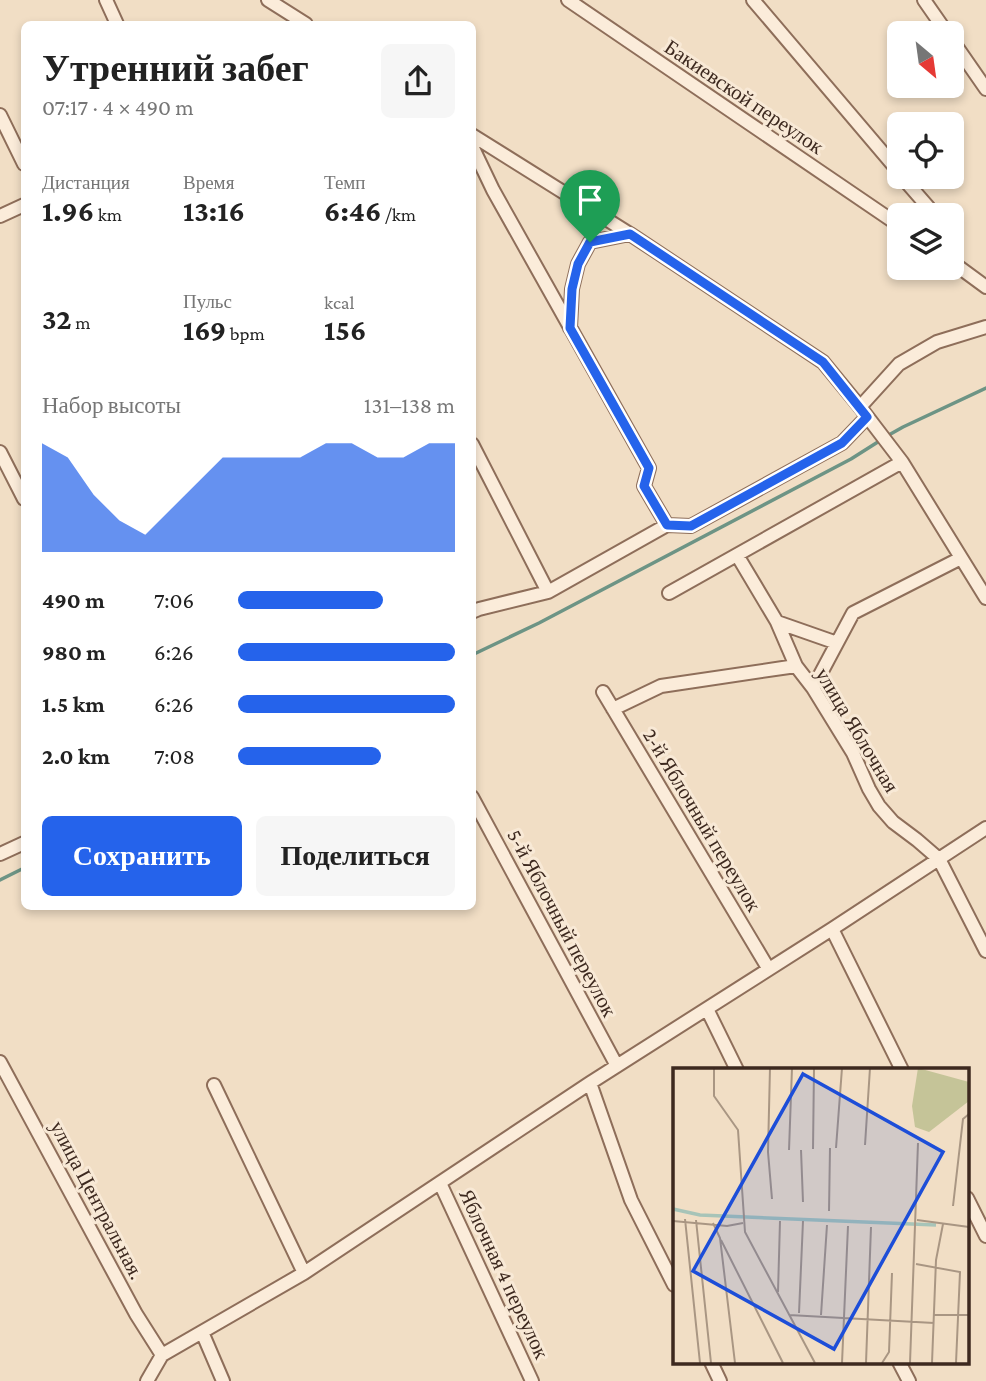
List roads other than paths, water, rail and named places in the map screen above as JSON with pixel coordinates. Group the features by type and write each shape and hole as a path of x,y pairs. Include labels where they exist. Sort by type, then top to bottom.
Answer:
{"street":[{"path":"106,0 116,21"},
{"path":"268,0 301,21"},
{"name":"Бакиевской переулок","path":"568,0 887,217"},
{"path":"753,0 887,158"},
{"path":"924,0 939,21"},
{"path":"964,57 986,89"},
{"path":"0,115 21,158"},
{"path":"476,138 630,234 823,362 902,462 986,598"},
{"path":"476,154 649,468 644,486 667,525"},
{"path":"913,189 925,203"},
{"path":"0,216 21,206"},
{"path":"570,328 572,289 578,264 590,242 630,234"},
{"path":"964,271 986,287"},
{"path":"476,610 548,592 667,525 691,526 842,443 899,364 937,342 986,327"},
{"path":"0,452 21,493"},
{"path":"476,452 548,592"},
{"path":"669,593 902,462"},
{"name":"улица Яблочная","path":"737,555 777,622 796,666 813,688 853,753 879,806 893,822 939,859 986,951"},
{"path":"813,688 853,612 961,558"},
{"path":"777,622 836,643"},
{"path":"613,709 661,686 796,666"},
{"name":"2-й Яблочный переулок","path":"603,692 768,968"},
{"name":"5-й Яблочный переулок","path":"476,804 617,1066"},
{"path":"147,1381 162,1355 304,1273 590,1083 986,828"},
{"path":"0,855 21,844"},
{"path":"832,929 902,1068"},
{"path":"707,1009 736,1068"},
{"name":"улица Центральная.","path":"0,1062 136,1314 162,1355"},
{"path":"590,1083 631,1200 673,1283"},
{"path":"214,1084 304,1273"},
{"name":"Яблочная 4 переулок","path":"440,1183 532,1381"},
{"path":"968,1200 986,1236"},
{"path":"202,1332 223,1381"},
{"path":"712,1364 720,1381"},
{"path":"900,1364 909,1381"}],"waterway":[{"path":"887,436 986,388"},
{"path":"476,653 539,623 851,459 881,440"},
{"path":"0,880 21,870"}]}
